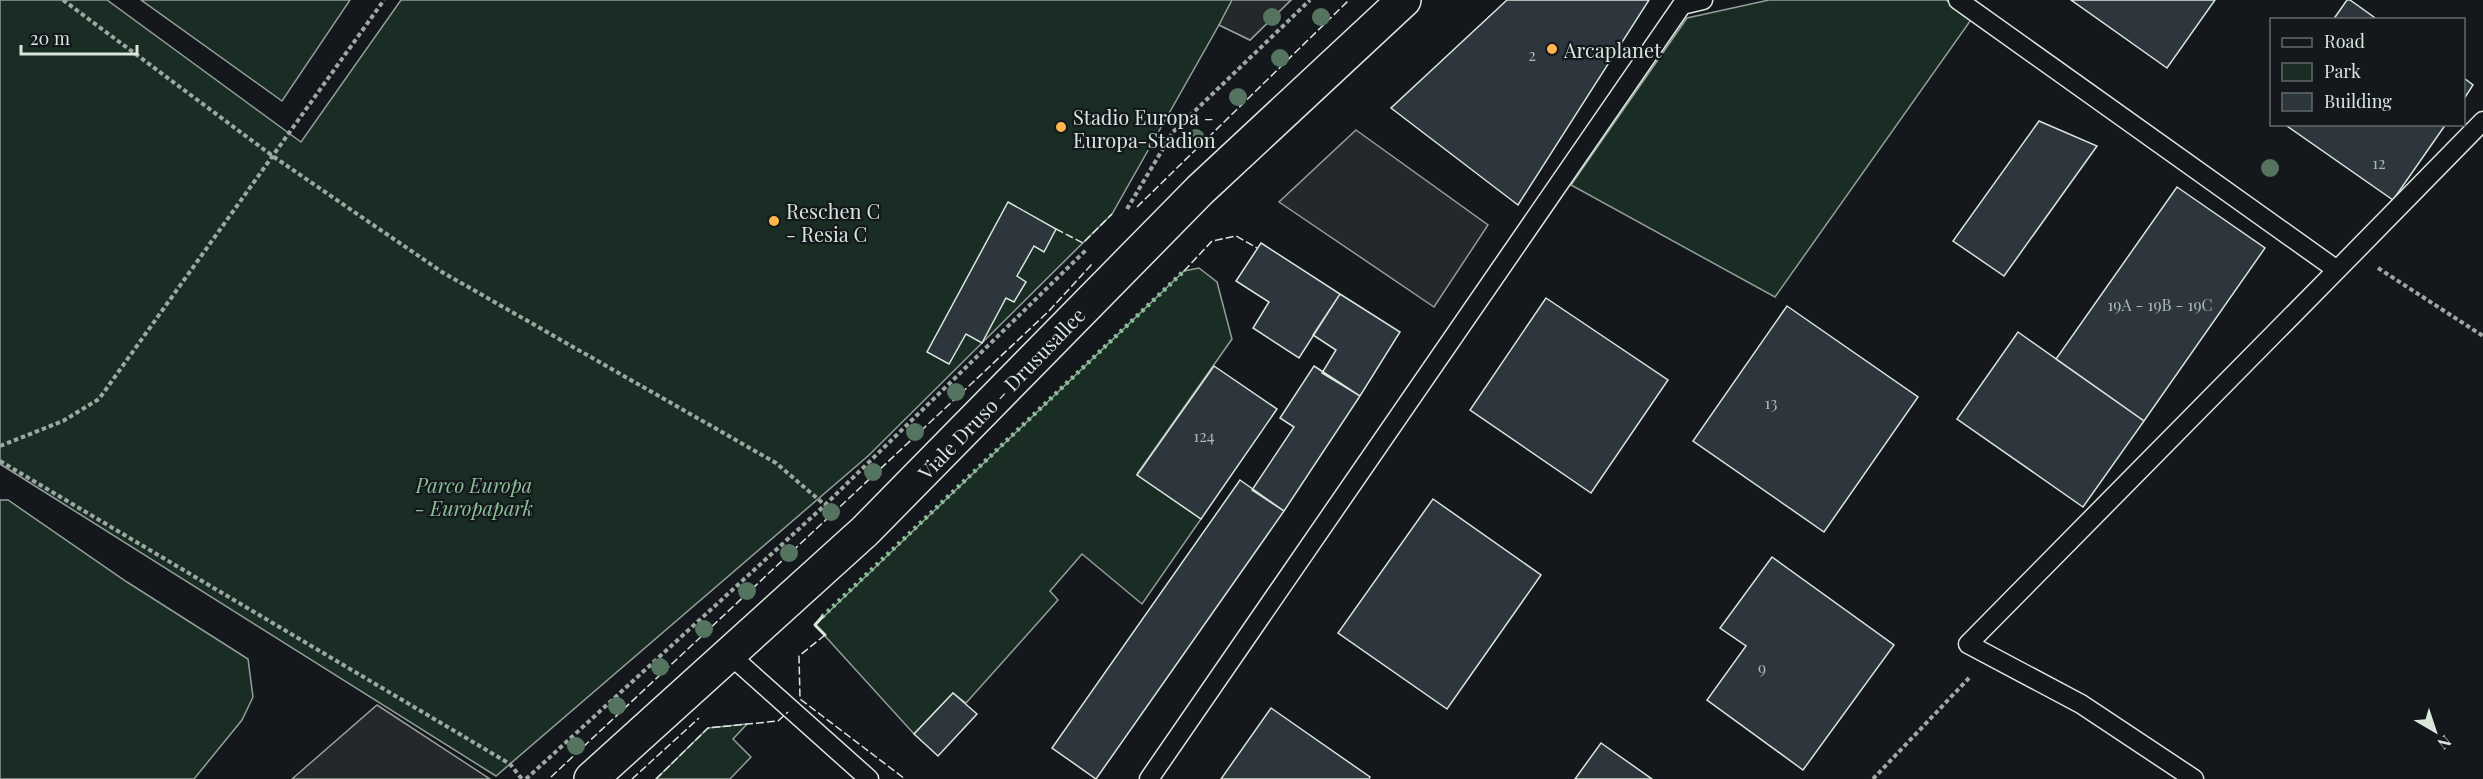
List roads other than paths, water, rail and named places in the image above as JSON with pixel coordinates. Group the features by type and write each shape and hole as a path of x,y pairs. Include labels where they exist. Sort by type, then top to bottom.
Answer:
{"main road":[{"name":"Viale Druso - Drususallee","path":"591,779 865,531 1200,190 1404,0"}],"lane":[{"path":"1149,779 1682,5 1703,0"},
{"path":"1958,0 2337,270"},
{"path":"2194,779 2081,704 1968,644 2483,121"},
{"path":"729,654 869,779"}],"place":[{"name":"Arcaplanet","path":"1552,49"},
{"name":"Stadio Europa - Europa-Stadion","path":"1061,127"},
{"name":"Reschen C - Resia C","path":"774,221"}],"park label":[{"name":"Parco Europa - Europapark","path":"474,496"}]}
